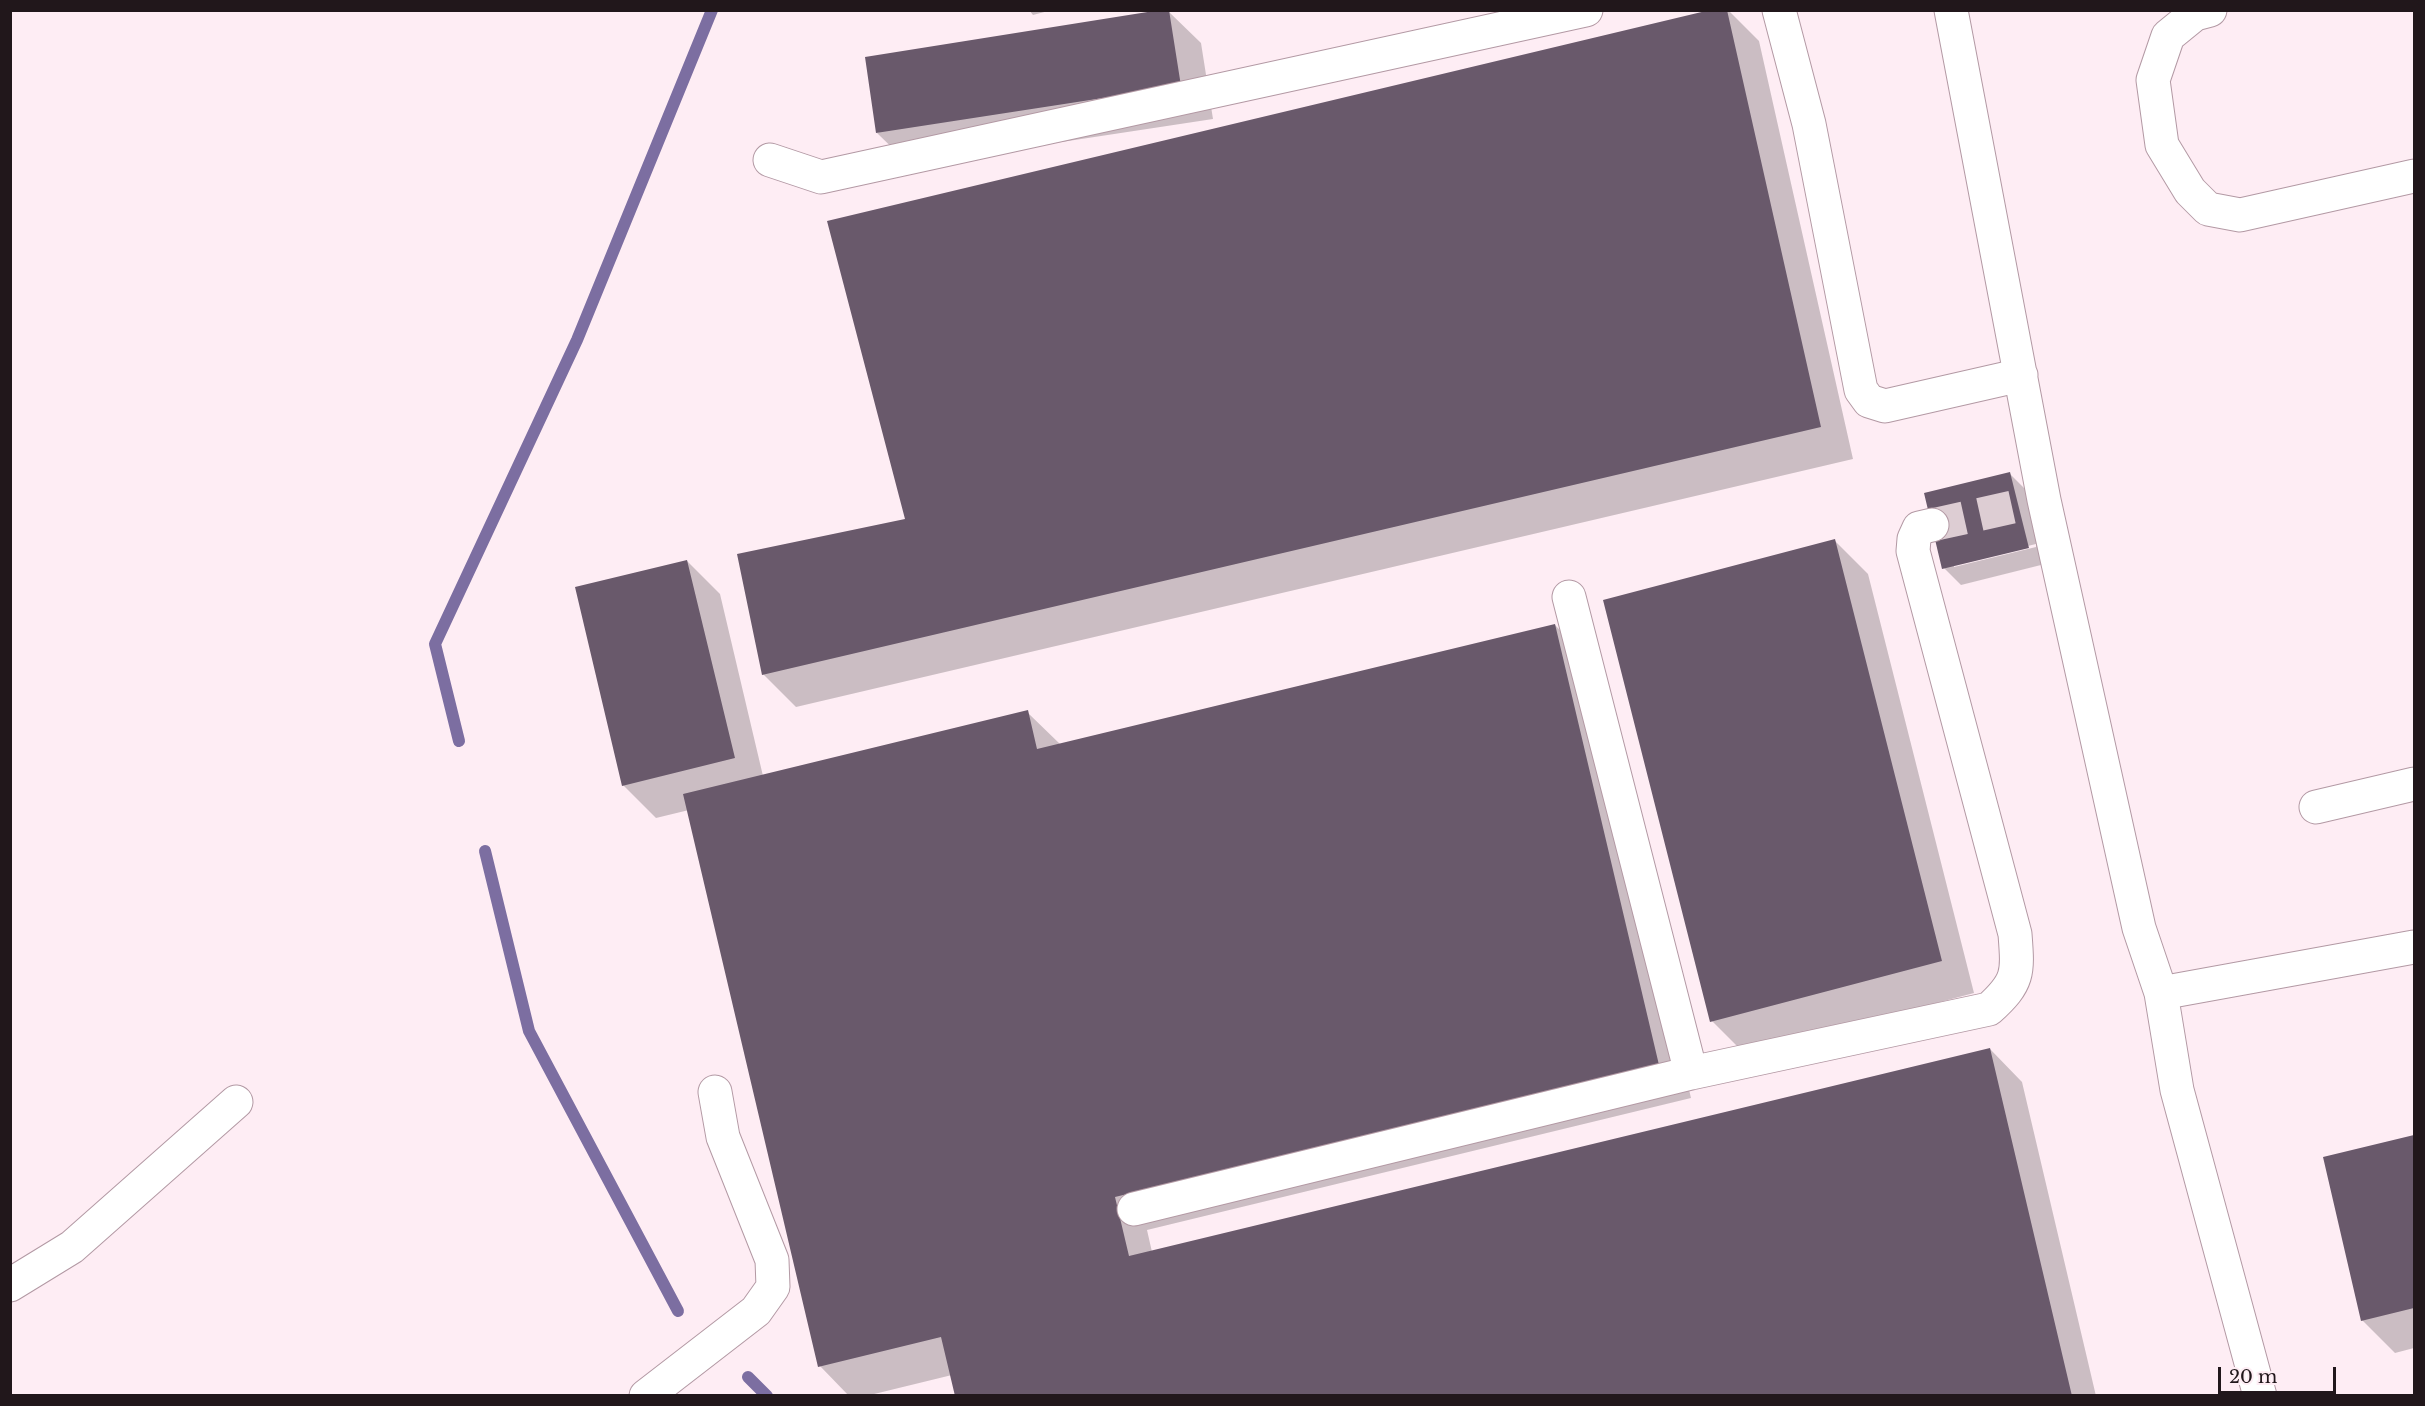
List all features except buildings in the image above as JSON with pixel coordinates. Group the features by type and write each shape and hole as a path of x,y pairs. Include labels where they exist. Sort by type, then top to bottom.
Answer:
{"street":[{"path":"770,160 821,177 1586,10"},
{"path":"1779,10 1809,124 1861,390 1869,401 1885,406 2020,375"},
{"path":"1951,10 2020,375 2033,502 2139,928 2161,993 2177,1090 2260,1395"},
{"path":"2210,10 2195,14 2168,36 2153,80 2162,145 2190,191 2208,209 2240,215 2415,176"},
{"path":"1134,1209 1691,1072 1989,1009 2010,990 2017,965 2015,934 1913,551 1914,539 1919,528 1932,525"},
{"path":"1569,597 1691,1072"},
{"path":"2316,807 2415,784"},
{"path":"2161,993 2415,947"},
{"path":"646,1395 756,1311 773,1287 772,1260 723,1137 715,1092"},
{"path":"10,1285 72,1247 236,1102"}],"waterway":[{"path":"459,741 435,644 577,340 712,10"},
{"path":"485,851 529,1031 678,1311"},
{"path":"748,1377 767,1396"}],"tunnel":[{"path":"1932,525 2022,505"}]}
